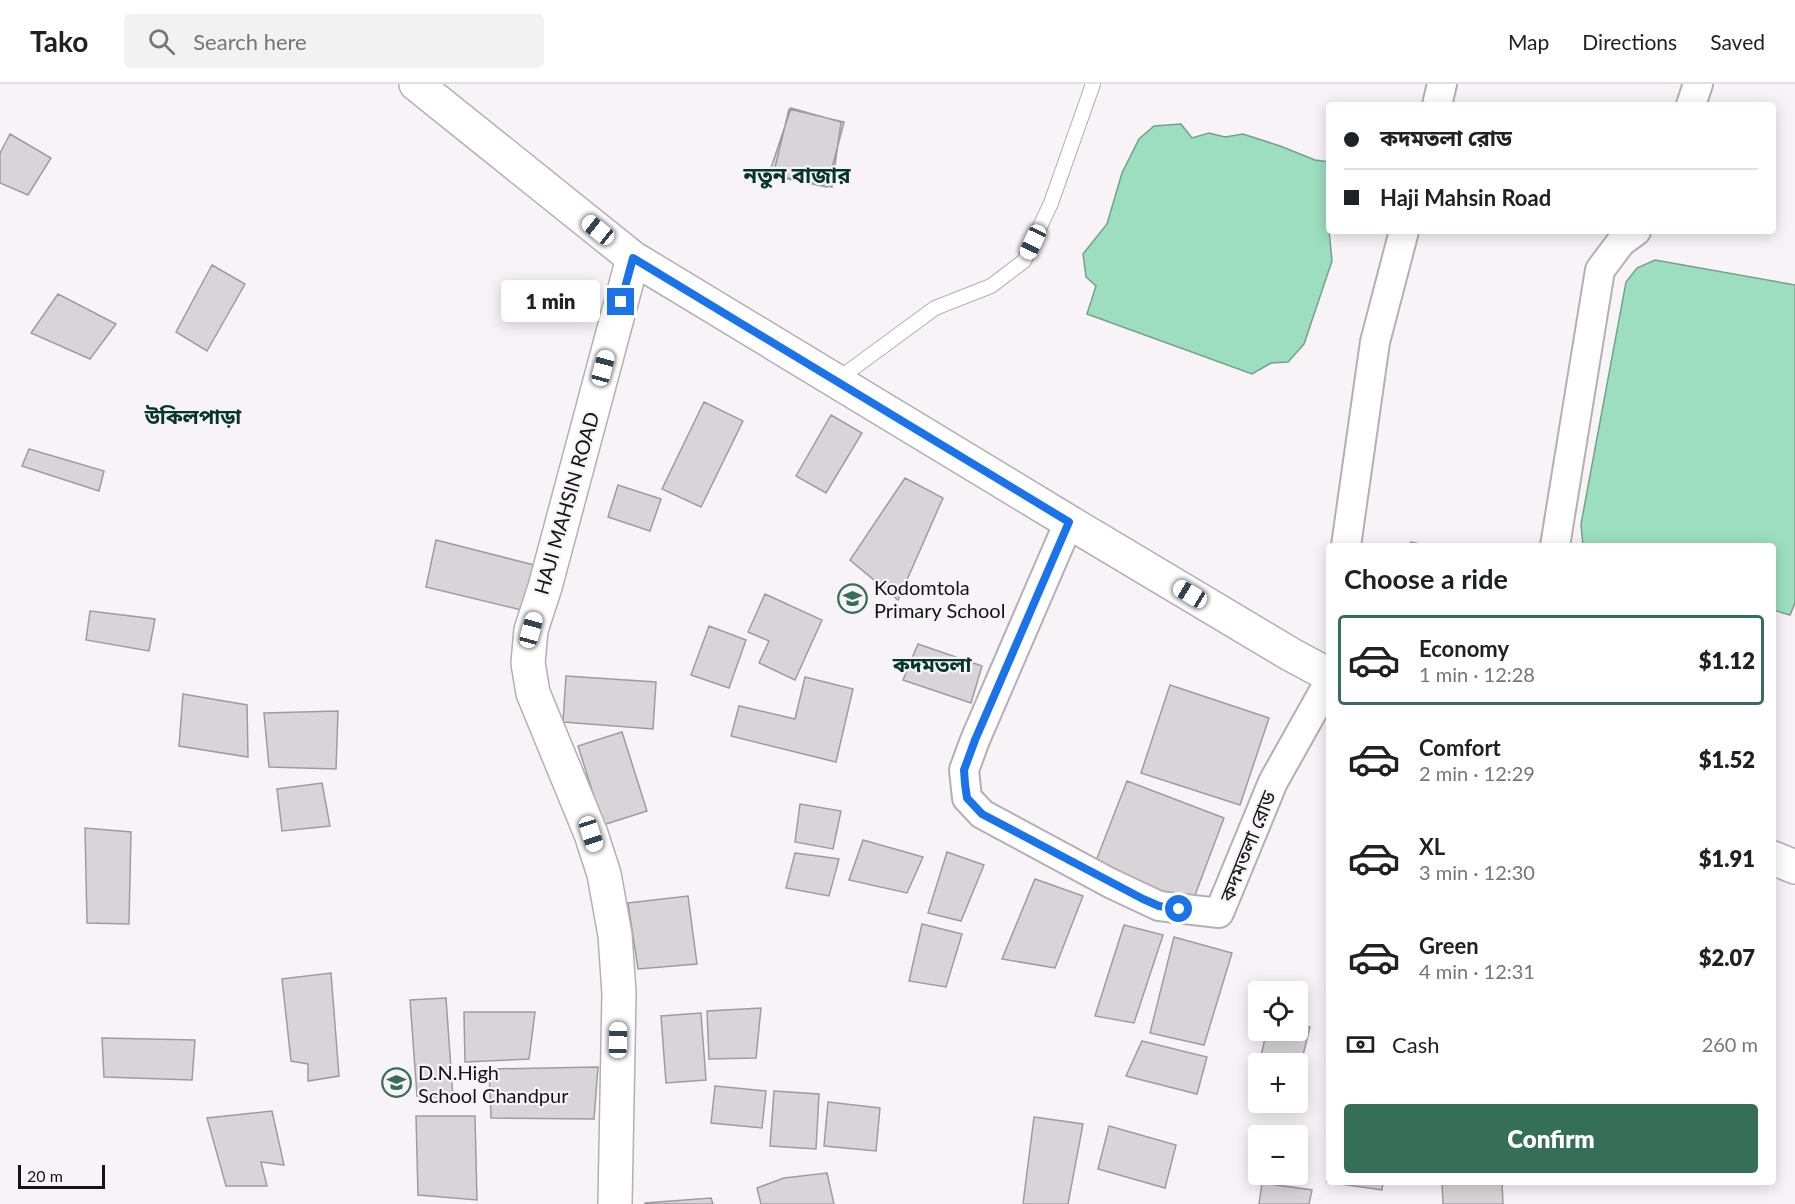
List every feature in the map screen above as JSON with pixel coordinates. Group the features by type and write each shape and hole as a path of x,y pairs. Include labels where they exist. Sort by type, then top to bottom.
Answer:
{"main road":[{"path":"416,84 633,258 1069,522 1326,673"},
{"name":"HAJI MAHSIN ROAD","path":"615,1204 619,993 615,934 603,874 591,834 533,693 528,663 531,630 548,576 633,258"}],"street":[{"path":"1438,102 1442,84"},
{"path":"1692,102 1698,84"},
{"path":"1346,543 1375,342 1403,234"},
{"path":"1555,543 1600,270 1622,242 1632,234"},
{"name":"কদমতলা রোড","path":"1069,522 964,770 967,798 982,814 1110,883 1159,906 1219,913 1273,782 1326,687"}],"lane":[{"path":"835,381 935,308 991,286 1024,261 1051,203 1093,84"}],"shaded area":[{"path":"1181,124 1192,138 1209,133 1225,137 1243,134 1315,160 1326,162 1326,234 1329,234 1332,261 1304,344 1288,362 1271,363 1252,374 1087,314 1096,286 1086,277 1083,254 1107,224 1122,173 1139,139 1154,126"},
{"path":"1655,260 1795,285 1795,603 1790,615 1776,611 1776,543 1583,543 1581,524 1626,282 1637,268"}],"building":[{"path":"791,108 841,122 832,187 769,174"},
{"path":"789,109 844,122 827,187 773,176"},
{"path":"10,134 51,158 28,195 0,183 0,153"},
{"path":"212,265 245,284 207,351 176,332"},
{"path":"58,294 116,324 90,359 31,333"},
{"path":"704,402 743,421 701,507 662,489"},
{"path":"831,415 862,433 826,493 796,476"},
{"path":"29,449 104,471 99,491 22,466"},
{"path":"905,478 943,498 898,600 850,560"},
{"path":"618,485 661,499 650,531 608,517"},
{"path":"436,540 538,566 526,611 426,587"},
{"path":"765,594 822,620 795,680 759,663 769,641 748,632"},
{"path":"90,611 155,619 149,651 86,640"},
{"path":"709,626 746,640 729,688 691,675"},
{"path":"918,644 982,666 971,703 903,680"},
{"path":"566,676 656,682 653,729 563,722"},
{"path":"805,677 853,689 836,762 731,736 739,706 795,719"},
{"path":"1170,685 1269,718 1240,805 1141,773"},
{"path":"183,694 247,705 248,757 179,746"},
{"path":"338,711 336,769 269,767 264,713"},
{"path":"622,732 647,811 603,825 578,746"},
{"path":"1127,781 1224,818 1192,903 1094,866"},
{"path":"322,783 330,826 282,831 277,789"},
{"path":"800,804 841,811 833,849 795,842"},
{"path":"85,828 131,832 129,924 87,923"},
{"path":"863,840 923,857 907,893 849,880"},
{"path":"947,852 984,865 961,921 928,913"},
{"path":"795,853 839,859 829,896 786,888"},
{"path":"1035,879 1083,896 1055,968 1002,959"},
{"path":"688,896 697,964 638,969 628,903"},
{"path":"922,924 962,934 946,987 909,981"},
{"path":"1124,925 1163,935 1134,1023 1095,1016"},
{"path":"1174,937 1232,953 1204,1045 1150,1033"},
{"path":"331,973 339,1076 308,1081 308,1064 291,1061 282,979"},
{"path":"446,998 453,1098 417,1096 410,1000"},
{"path":"761,1008 756,1058 709,1059 707,1011"},
{"path":"464,1012 535,1012 529,1059 465,1062"},
{"path":"701,1013 706,1080 666,1083 661,1016"},
{"path":"102,1038 195,1040 192,1080 104,1077"},
{"path":"1142,1041 1207,1057 1197,1094 1126,1076"},
{"path":"1264,1041 1306,1041 1304,1053 1262,1053"},
{"path":"598,1067 594,1119 491,1118 489,1069"},
{"path":"715,1086 766,1091 762,1128 711,1123"},
{"path":"774,1091 819,1094 816,1149 770,1146"},
{"path":"828,1102 880,1108 876,1151 824,1146"},
{"path":"272,1111 284,1165 261,1162 267,1186 226,1186 207,1118"},
{"path":"416,1116 475,1116 477,1200 418,1195"},
{"path":"1034,1117 1083,1124 1068,1204 1023,1204"},
{"path":"1109,1126 1176,1145 1165,1188 1098,1169"},
{"path":"827,1173 834,1204 761,1204 757,1188 784,1178"},
{"path":"1262,1185 1312,1190 1309,1204 1259,1204"},
{"path":"1348,1185 1383,1185 1382,1190"},
{"path":"1442,1185 1502,1185 1503,1204 1443,1204"},
{"path":"711,1198 713,1204 645,1204 645,1203"}],"place":[{"name":"Kodomtola Primary School","path":"853,599"},
{"name":"D.N.High School Chandpur","path":"397,1083"}],"district":[{"name":"নতুন বাজার","path":"797,174"},
{"name":"উকিলপাড়া","path":"193,415"},
{"name":"কদমতলা","path":"932,663"}],"route":[{"path":"621,302 633,258 1069,522 975,740 964,770 967,798 982,814 1110,883 1159,906 1179,909"}]}
